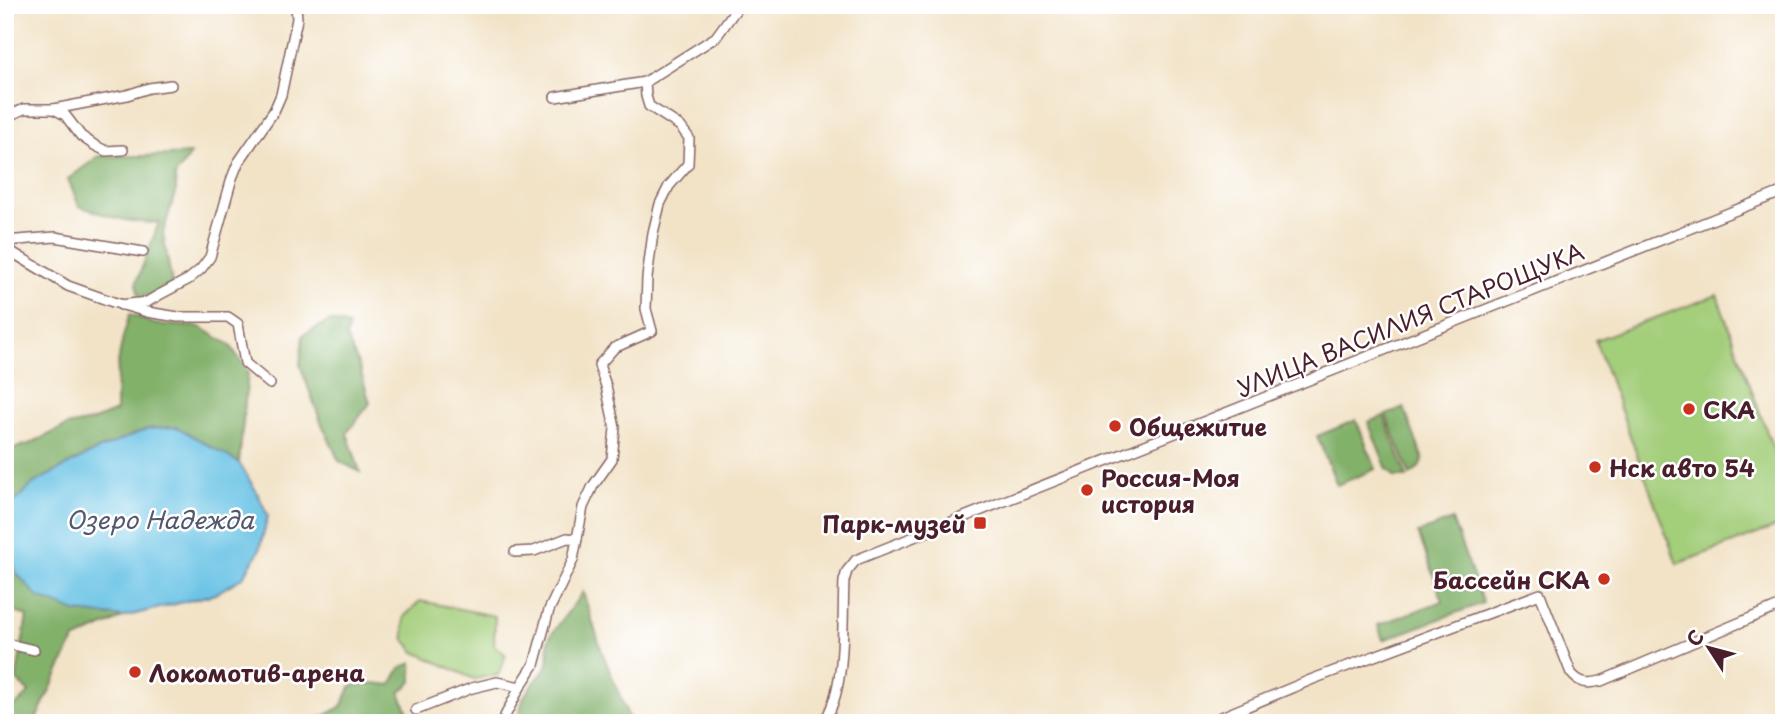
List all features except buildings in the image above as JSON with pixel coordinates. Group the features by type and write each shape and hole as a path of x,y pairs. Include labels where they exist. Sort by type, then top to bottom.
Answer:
{"street":[{"path":"121,305 147,302 159,296 189,279 210,257 238,163 274,111 281,95 297,19 296,5"},
{"path":"555,97 645,82 716,37 739,5"},
{"path":"504,723 520,687 534,665 549,610 573,560 583,507 593,486 612,459 615,428 599,365 614,348 652,331 646,309 653,233 660,204 669,186 688,164 689,138 680,126 649,106 645,82"},
{"path":"5,115 24,109 54,109 171,85"},
{"path":"54,109 65,115 81,136 94,145 106,151 123,150"},
{"name":"УЛИЦА ВАСИЛИЯ СТАРОЩУКА","path":"822,723 835,701 840,679 844,581 847,571 856,560 1784,191"},
{"path":"5,241 55,237 143,252"},
{"path":"5,248 68,286 121,305 178,317 228,317 238,324 245,363 270,384"},
{"path":"515,552 534,551 567,538 578,538"},
{"path":"1207,723 1313,679 1540,594 1572,673 1578,680 1589,684 1784,604"},
{"path":"5,643 34,650"},
{"path":"416,710 472,688 497,682 520,687"}],"green space":[{"path":"191,154 175,176 176,190 163,233 172,284 149,296 139,295 136,284 159,222 128,221 79,206 68,179 99,156"},
{"name":"СКА","path":"1717,295 1784,479 1784,524 1677,564 1595,340"},
{"path":"130,314 154,324 200,327 230,345 248,372 239,463 177,427 147,429 93,452 34,483 5,512 5,451 29,444 67,426 92,421 116,411 119,362"},
{"path":"330,321 349,326 346,337 359,366 370,403 347,433 360,472 339,461 300,365 303,335"},
{"path":"1404,408 1423,459 1410,475 1386,415"},
{"path":"1384,416 1407,477 1395,477 1387,469 1368,422"},
{"path":"1356,420 1376,469 1337,485 1317,436"},
{"path":"1452,520 1483,603 1383,640 1378,625 1443,601 1418,533"},
{"path":"5,545 17,574 76,612 124,617 74,640 34,723 5,723 11,709 29,692 16,680 27,616 5,609"},
{"path":"583,592 602,652 631,723 515,723 524,697 547,666 549,638"},
{"path":"420,601 495,616 494,645 506,655 498,675 474,679 415,652 404,639 404,617"},
{"path":"412,663 412,682 400,692 412,723 318,723 318,719 341,707 351,686 374,683 391,685 400,668"}],"water":[{"name":"Озеро Надежда","path":"177,427 239,463 268,516 259,551 243,577 215,594 124,617 76,612 38,597 17,574 5,545 5,511 34,483 93,452 147,429"}],"place":[{"name":"СКА","path":"1689,409"},
{"name":"Общежитие","path":"1115,426"},
{"name":"Нск авто 54","path":"1595,467"},
{"name":"Россия-Моя история","path":"1087,490"},
{"name":"Парк-музей","path":"980,523"},
{"name":"Бассейн СКА","path":"1604,579"},
{"name":"Локомотив-арена","path":"135,672"}]}
